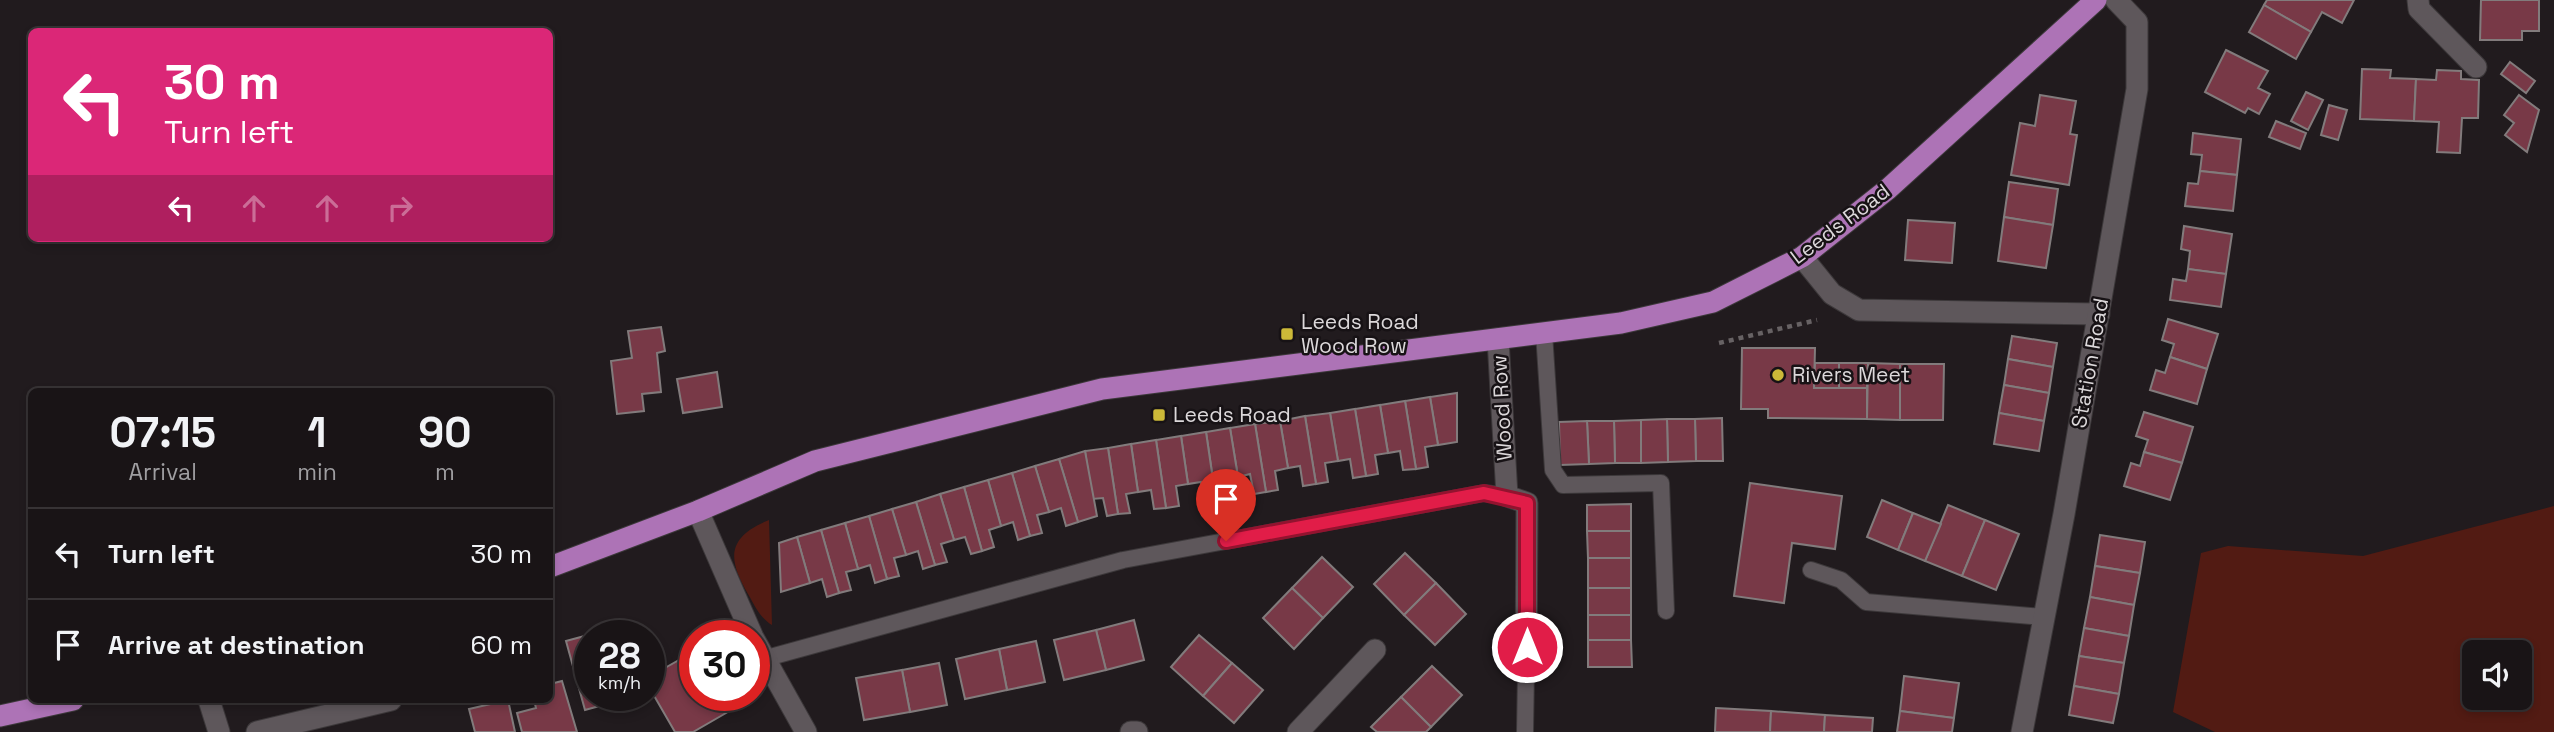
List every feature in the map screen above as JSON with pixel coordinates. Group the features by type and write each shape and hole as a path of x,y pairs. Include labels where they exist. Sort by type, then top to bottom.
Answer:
{"main road":[{"name":"Leeds Road","path":"553,566 698,511 815,461 1102,389 1621,323 1713,302 1802,257 1888,189 2096,0"},
{"path":"0,716 60,703"}],"street":[{"name":"Station Road","path":"2022,732 2099,314 2137,89 2137,22 2116,0"},
{"path":"2418,0 2419,9 2476,67"},
{"path":"1802,257 1832,294 1859,310 2099,314"},
{"name":"Wood Row","path":"1499,339 1507,496"},
{"path":"1507,496 1527,503 1526,671"},
{"path":"698,511 746,620"},
{"path":"1298,732 1375,650"},
{"path":"770,669 806,732"},
{"path":"210,703 219,732"},
{"path":"257,732 378,703"},
{"path":"1131,732 1137,732"}],"lane":[{"path":"1544,333 1553,470 1563,485 1661,483 1666,611"},
{"path":"770,641 1123,560 1484,493 1507,496"},
{"path":"1811,570 1841,580 1866,602 2044,617"},
{"path":"1525,732 1526,671"}],"path":[{"path":"1719,343 1859,310"}],"shaded area":[{"path":"2554,506 2554,732 2215,732 2173,712 2201,553 2228,546 2363,556"},
{"path":"769,520 772,625 753,603 741,581 734,559 738,541"}],"building":[{"path":"2267,0 2354,0 2342,23 2322,12 2311,32 2264,5"},
{"path":"2481,0 2539,0 2539,31 2522,31 2522,40 2480,40"},
{"path":"2264,5 2311,32 2296,59 2249,32"},
{"path":"2226,50 2268,71 2258,88 2270,94 2259,114 2248,108 2245,113 2205,92"},
{"path":"2510,62 2535,81 2526,93 2501,74"},
{"path":"2362,69 2391,70 2390,78 2416,79 2414,121 2360,119"},
{"path":"2437,70 2461,71 2461,79 2479,80 2478,118 2462,118 2460,153 2437,152 2439,122 2414,121 2416,79 2436,80"},
{"path":"2306,92 2323,100 2308,130 2291,121"},
{"path":"2040,95 2076,101 2070,134 2077,135 2069,185 2011,175 2020,123 2035,126"},
{"path":"2519,95 2539,110 2527,152 2505,135 2514,123 2504,115"},
{"path":"2329,105 2347,110 2338,140 2321,135"},
{"path":"2276,121 2306,133 2300,149 2269,137"},
{"path":"2193,133 2241,139 2237,175 2200,171 2202,155 2191,154"},
{"path":"2200,171 2237,175 2233,211 2185,206 2188,183 2198,184"},
{"path":"2009,182 2058,189 2053,225 2004,217"},
{"path":"2004,217 2053,225 2046,268 1998,261"},
{"path":"1908,220 1955,223 1952,263 1905,260"},
{"path":"2184,226 2232,234 2226,274 2188,269 2190,251 2181,249"},
{"path":"2188,269 2226,274 2221,307 2170,300 2173,279 2186,281"},
{"path":"2168,319 2218,334 2207,369 2170,357 2174,344 2162,340"},
{"path":"661,327 665,351 657,353 661,392 642,394 644,411 617,414 611,361 632,358 628,331"},
{"path":"2012,336 2057,343 2053,367 2008,359"},
{"name":"Rivers Meet","path":"1742,348 1815,348 1814,388 1867,388 1867,419 1768,418 1768,409 1741,409"},
{"path":"2170,357 2207,369 2197,404 2150,390 2156,370 2165,373"},
{"path":"2008,359 2053,367 2049,393 2004,385"},
{"path":"1815,363 1839,363 1839,388 1814,388"},
{"path":"1839,363 1868,363 1867,388 1839,388"},
{"path":"1868,363 1900,364 1900,420 1867,419"},
{"path":"1900,364 1944,364 1943,420 1900,420"},
{"path":"717,372 722,407 683,413 677,379"},
{"path":"2004,385 2049,393 2044,421 1999,413"},
{"path":"1457,393 1457,442 1438,445 1430,397"},
{"path":"1430,397 1438,445 1425,447 1428,467 1416,469 1405,401"},
{"path":"1405,401 1416,469 1403,470 1400,451 1388,453 1380,405"},
{"path":"1380,405 1388,453 1375,455 1378,474 1366,476 1355,409"},
{"path":"1355,409 1366,476 1353,478 1350,459 1338,461 1330,413"},
{"path":"2144,412 2193,427 2182,463 2144,452 2148,440 2136,436"},
{"path":"1330,413 1338,461 1325,463 1328,482 1316,484 1305,416"},
{"path":"1999,413 2044,421 2039,451 1994,444"},
{"path":"1305,416 1316,484 1303,486 1300,466 1288,468 1280,421"},
{"path":"1722,418 1723,461 1696,461 1695,419"},
{"path":"1667,419 1695,419 1696,461 1668,462"},
{"path":"1667,419 1668,462 1641,463 1641,420"},
{"path":"1641,420 1641,463 1615,463 1614,421"},
{"path":"1280,421 1288,468 1275,471 1278,490 1266,492 1255,424"},
{"path":"1587,421 1614,421 1615,463 1589,464"},
{"path":"1587,421 1589,464 1560,465 1559,422"},
{"path":"1255,424 1266,492 1254,494 1250,474 1238,477 1230,428"},
{"path":"1230,428 1238,477 1226,478 1229,498 1216,500 1206,432"},
{"path":"1206,432 1216,500 1204,502 1201,482 1188,484 1181,436"},
{"path":"1181,436 1188,484 1176,486 1179,506 1166,508 1156,440"},
{"path":"1156,440 1166,508 1154,509 1151,490 1138,492 1131,444"},
{"path":"1131,444 1138,492 1126,494 1130,513 1118,514 1108,448"},
{"path":"1108,448 1118,514 1107,516 1103,498 1092,499 1085,451"},
{"path":"1085,451 1097,516 1078,522 1059,459"},
{"path":"2144,452 2182,463 2170,500 2124,486 2131,463 2140,466"},
{"path":"1059,459 1078,522 1066,526 1061,508 1049,512 1035,466"},
{"path":"1035,466 1049,512 1037,515 1042,533 1030,536 1012,473"},
{"path":"1012,473 1030,536 1018,540 1013,522 1001,526 988,480"},
{"path":"988,480 1001,526 989,530 994,547 982,551 964,487"},
{"path":"1750,483 1842,496 1835,549 1792,543 1784,603 1734,596"},
{"path":"964,487 982,551 971,554 965,537 954,540 940,494"},
{"path":"940,494 954,540 941,544 947,562 935,565 916,502"},
{"path":"1882,500 1913,513 1898,550 1867,537"},
{"path":"916,502 935,565 923,569 918,551 906,555 892,509"},
{"path":"1631,504 1631,531 1587,531 1587,505"},
{"path":"1948,505 1985,520 1962,576 1925,561"},
{"path":"892,509 906,555 894,558 899,576 887,579 869,516"},
{"path":"1913,513 1941,524 1925,561 1898,550"},
{"path":"869,516 887,579 875,583 870,565 858,569 845,523"},
{"path":"1985,520 2019,534 1996,590 1962,576"},
{"path":"845,523 858,569 846,572 851,590 839,593 821,530"},
{"path":"821,530 839,593 827,597 822,579 810,583 797,537"},
{"path":"1587,531 1631,531 1631,558 1588,558"},
{"path":"2100,535 2145,542 2140,573 2095,566"},
{"path":"797,537 810,583 781,592 779,543"},
{"path":"1405,553 1436,583 1404,615 1374,584"},
{"path":"1322,557 1353,587 1323,618 1292,588"},
{"path":"1588,558 1631,558 1631,588 1588,588"},
{"path":"2095,566 2140,573 2134,605 2090,597"},
{"path":"1436,583 1466,614 1435,645 1404,615"},
{"path":"1292,588 1323,618 1294,649 1263,618"},
{"path":"1588,588 1631,588 1631,615 1588,615"},
{"path":"2090,597 2134,605 2129,636 2084,628"},
{"path":"1588,615 1631,615 1631,640 1588,640"},
{"path":"1134,620 1144,660 1106,670 1096,630"},
{"path":"2084,628 2129,636 2124,663 2079,656"},
{"path":"1096,630 1106,670 1064,680 1054,640"},
{"path":"1199,635 1232,663 1203,696 1171,667"},
{"path":"574,639 574,670 566,641"},
{"path":"1588,640 1631,640 1632,667 1588,667"},
{"path":"1036,641 1045,682 1007,690 999,649"},
{"path":"999,649 1007,690 965,699 956,659"},
{"path":"2079,656 2124,663 2119,694 2074,686"},
{"path":"679,660 679,711 730,711 693,732 675,732 663,711 665,711 665,668"},
{"path":"939,663 947,705 910,712 902,670"},
{"path":"1232,663 1263,690 1234,723 1203,696"},
{"path":"1432,666 1462,695 1431,727 1401,697"},
{"path":"902,670 910,712 864,720 856,678"},
{"path":"1904,676 1959,683 1954,718 1900,711"},
{"path":"562,681 577,732 522,732 517,713 536,708 535,703 553,703 553,683"},
{"path":"2074,686 2119,694 2113,723 2069,715"},
{"path":"1401,697 1431,727 1426,732 1377,732 1371,727"},
{"path":"509,703 515,732 475,732 469,709"},
{"path":"1716,708 1771,711 1770,732 1715,732"},
{"path":"1771,711 1825,715 1824,732 1770,732"},
{"path":"1900,711 1954,718 1952,732 1897,732"},
{"path":"1825,715 1873,718 1872,732 1824,732"}],"place":[{"name":"Leeds Road Wood Row","path":"1287,334"},
{"name":"Rivers Meet","path":"1778,375"},
{"name":"Leeds Road","path":"1159,415"}],"route":[{"path":"1226,541 1484,493 1507,496 1527,503 1527,647"}]}
